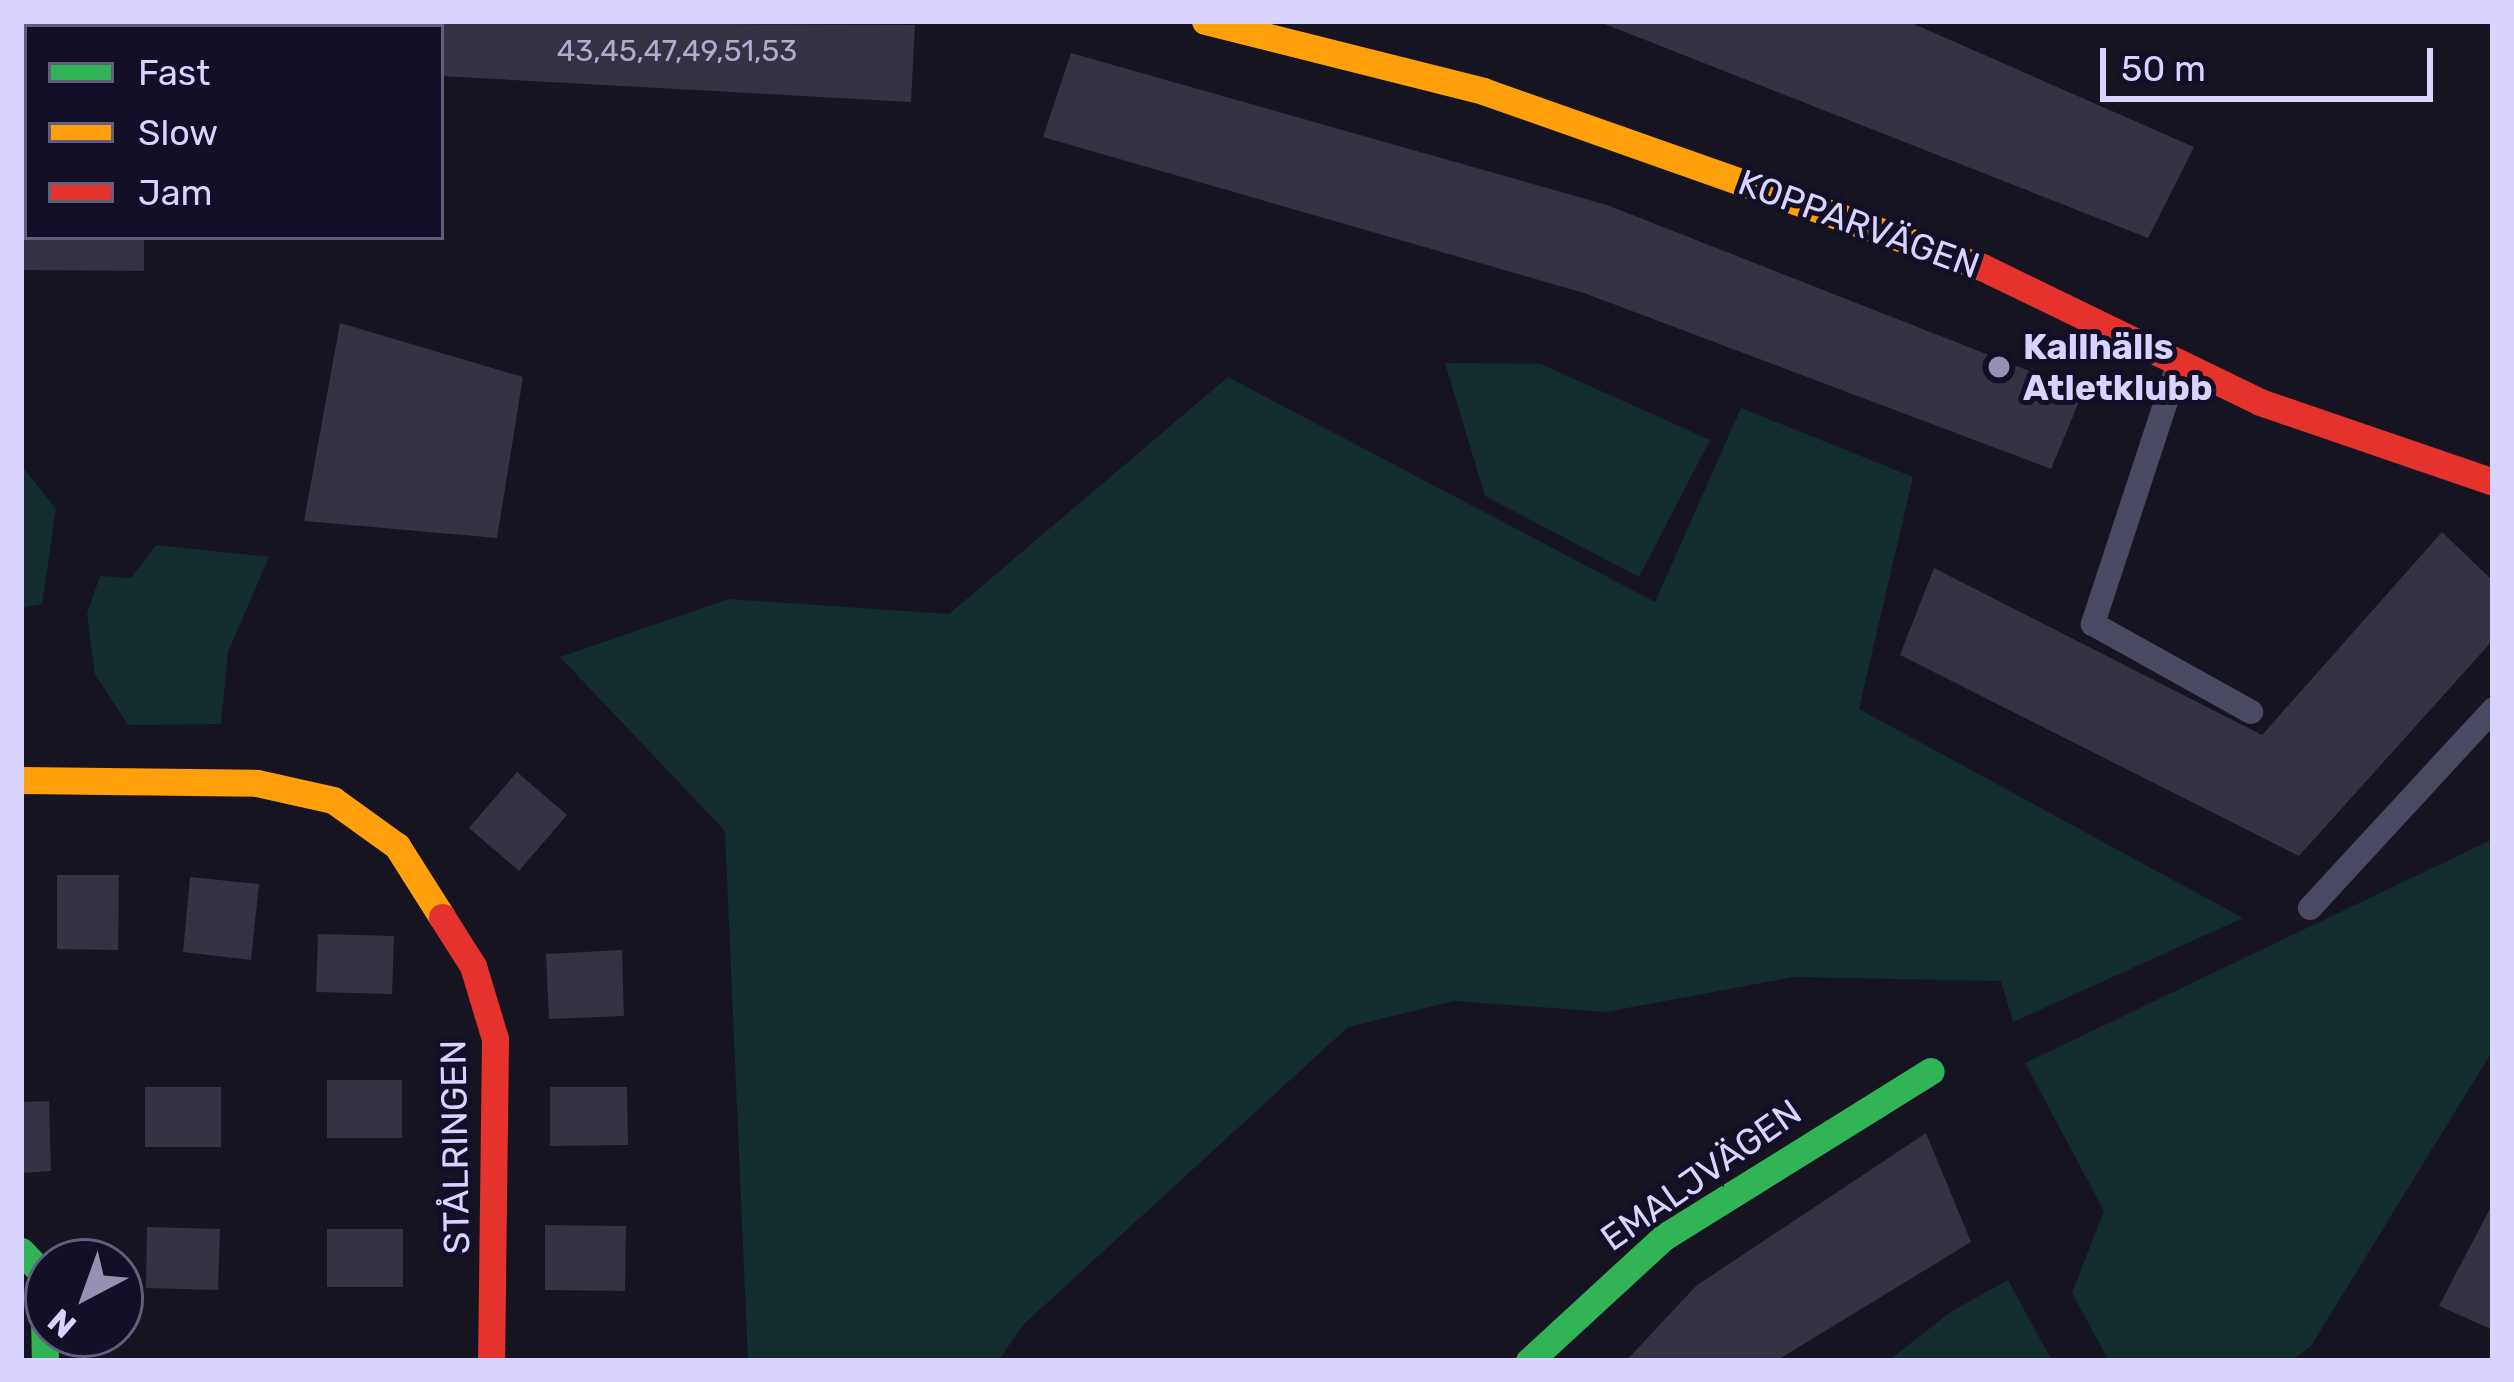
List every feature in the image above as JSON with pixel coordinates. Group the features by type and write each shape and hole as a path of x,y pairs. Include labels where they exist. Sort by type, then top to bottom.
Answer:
{"street":[{"name":"KOPPARVÄGEN","path":"1205,21 1483,91 1992,271 2179,363 2493,482"},
{"name":"STÅLRINGEN","path":"21,780 257,782 333,800 397,846 473,966 494,1039 491,1361"},
{"name":"EMALJVÄGEN","path":"1529,1361 1664,1237 1931,1071"},
{"path":"21,1251 43,1274 44,1361"}],"lane":[{"path":"2179,363 2093,624 2251,712"},
{"path":"2310,908 2493,710"}],"green space":[{"path":"1445,363 1541,364 1710,440 1639,577 1485,496"},
{"path":"1228,377 1655,602 1741,408 1913,477 1859,709 2243,918 2013,1022 2001,981 1793,977 1606,1012 1454,1001 1348,1027 1023,1325 998,1361 748,1361 725,831 560,657 729,599 949,614"},
{"path":"21,465 56,509 42,604 21,608"},
{"path":"156,545 269,557 228,652 221,724 128,725 95,674 87,614 100,576 131,578"},
{"path":"2493,839 2493,1050 2311,1346 2291,1361 2109,1361 2072,1293 2104,1211 2025,1063"},
{"path":"2008,1280 2052,1361 1888,1361 1952,1311"}],"building":[{"path":"162,21 915,25 911,102 444,76 444,24"},
{"path":"1597,21 1907,21 2194,147 2148,238"},
{"path":"1071,53 1607,205 2083,392 2051,469 1584,293 1043,137"},
{"path":"21,193 24,240 144,240 144,271 21,270"},
{"path":"340,323 523,377 497,538 304,521"},
{"path":"2442,532 2493,581 2493,640 2299,856 1900,655 1934,568 2262,735"},
{"path":"517,772 567,815 519,871 469,828"},
{"path":"57,875 119,875 118,950 57,949"},
{"path":"190,877 259,884 251,960 183,952"},
{"path":"318,934 394,936 392,994 316,992"},
{"path":"622,950 624,1016 549,1019 546,954"},
{"path":"327,1080 402,1080 402,1138 327,1138"},
{"path":"145,1087 221,1087 221,1147 145,1147"},
{"path":"550,1087 627,1087 628,1145 550,1146"},
{"path":"49,1101 51,1171 21,1173 21,1102"},
{"path":"1926,1133 1971,1242 1776,1361 1626,1361 1696,1286"},
{"path":"2493,1203 2493,1330 2439,1306"},
{"path":"545,1225 626,1226 625,1291 545,1290"},
{"path":"147,1227 220,1229 218,1290 146,1288"},
{"path":"327,1229 403,1229 403,1287 327,1287"}],"traffic: fast":[{"path":"1529,1361 1664,1237 1931,1071"},
{"path":"21,1251 43,1274 45,1361"}],"traffic: slow":[{"path":"1205,21 1483,91 1982,267"},
{"path":"21,780 257,783 333,800 397,846 442,917"}],"traffic: jam":[{"path":"1982,267 2260,402 2493,482"},
{"path":"442,917 473,966 495,1039 491,1361"}],"place":[{"name":"Kallhälls Atletklubb","path":"1999,367"}]}
